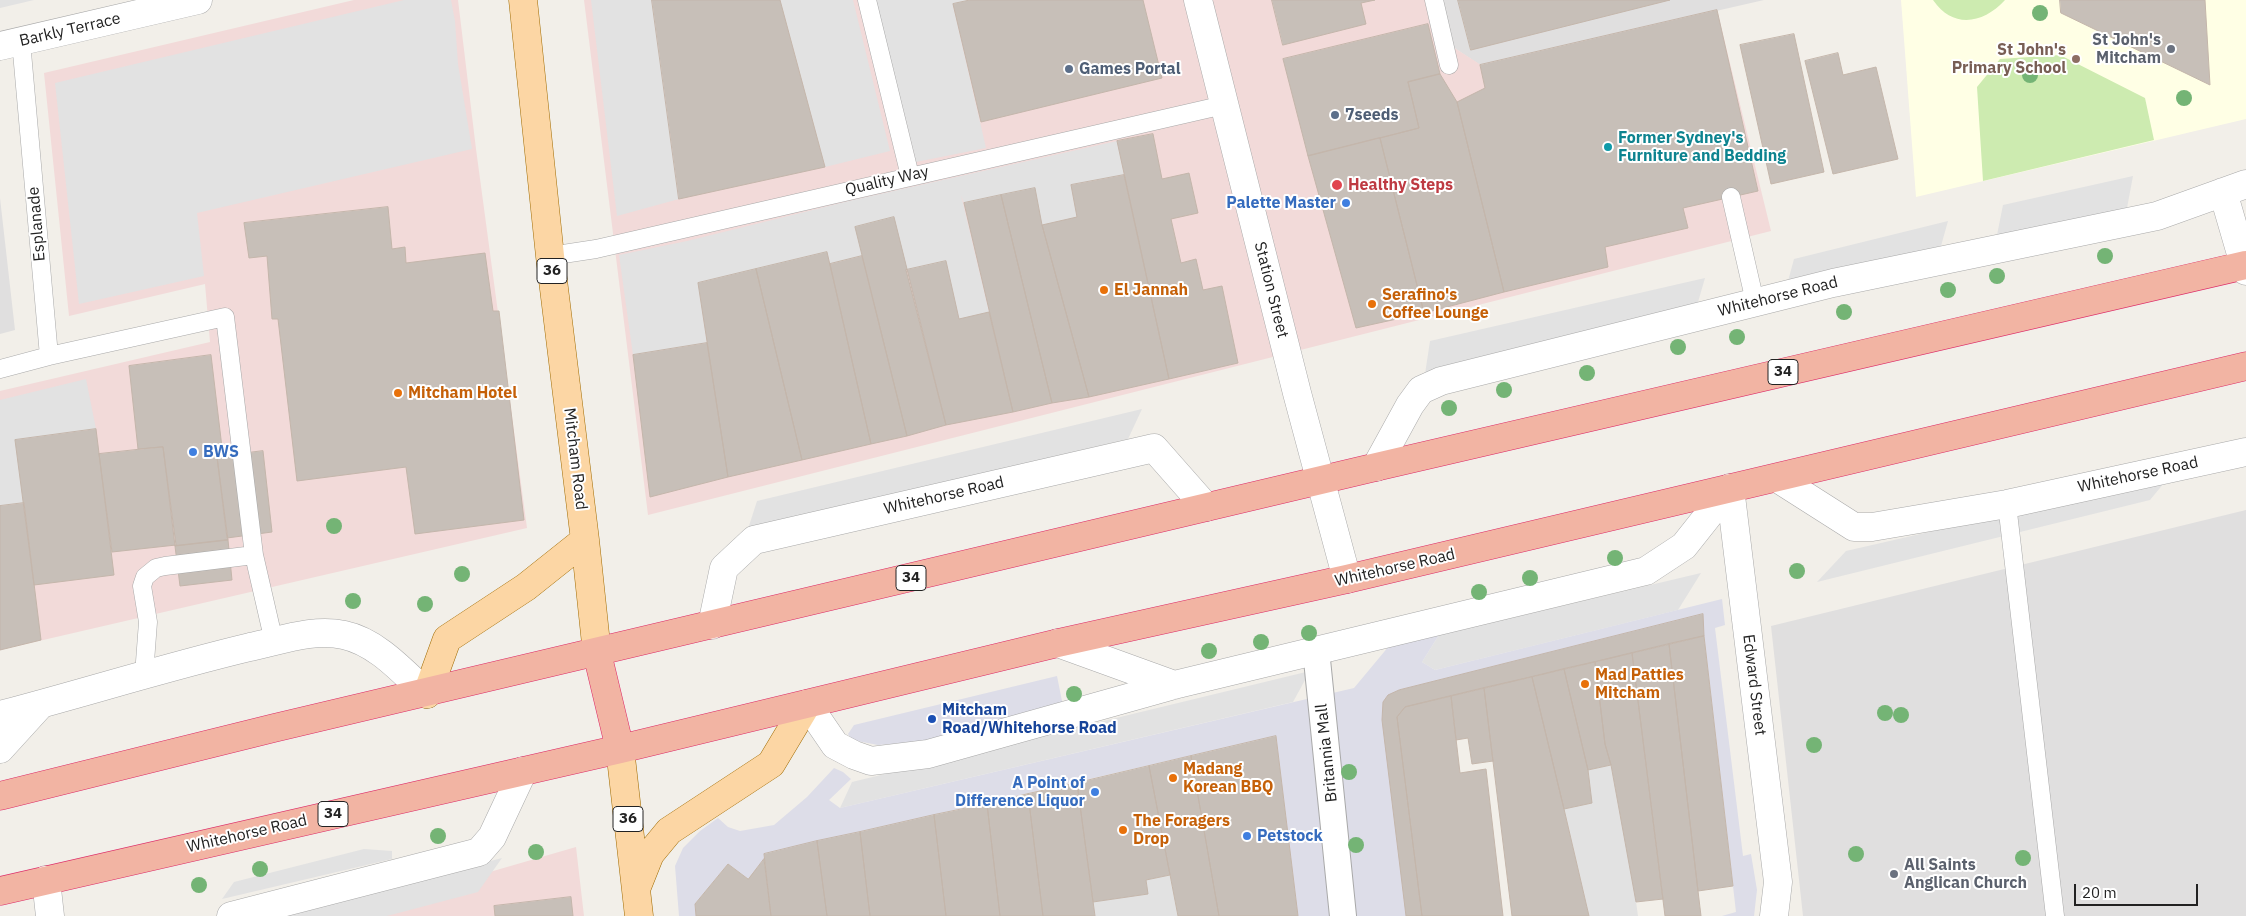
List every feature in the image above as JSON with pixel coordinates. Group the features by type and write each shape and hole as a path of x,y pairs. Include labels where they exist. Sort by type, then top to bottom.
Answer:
{"highway":[{"name":"Whitehorse Road","path":"0,796 274,728 427,694 1206,507 2246,267"},
{"name":"Whitehorse Road","path":"0,891 620,749 1058,643 1347,580 2246,366"},
{"name":"Mitcham Road","path":"597,653 620,749"}],"main road":[{"name":"Mitcham Road","path":"523,0 550,256 597,653"},
{"path":"427,694 447,639 526,587 585,540"},
{"path":"636,889 650,854 669,831 771,764 808,704"},
{"name":"Mitcham Road","path":"620,749 639,916"}],"street":[{"name":"Barkly Terrace","path":"11,43 198,0"},
{"name":"Station Street","path":"1198,0 1320,481 1347,580"},
{"name":"Whitehorse Road","path":"1376,467 1410,405 1421,390 1441,381 1842,281 2157,216 2235,188 2246,267"},
{"name":"Whitehorse Road","path":"712,625 724,568 754,540 1154,448 1206,507"},
{"name":"Whitehorse Road","path":"1776,478 1854,527 1872,527 2007,504 2246,452"},
{"path":"808,704 835,745 871,761 928,754 1174,685 1646,571 1684,546 1730,488"},
{"name":"Edward Street","path":"1730,488 1778,882 1774,916"},
{"path":"0,715 144,675 274,642 323,633 344,635 358,640 384,655 427,694"},
{"path":"1058,643 1174,685"},
{"name":"Britannia Mall","path":"1316,650 1344,916"},
{"path":"0,749 41,704"},
{"path":"231,916 479,852 492,837 523,771"},
{"path":"46,880 50,916"}],"lane":[{"path":"868,0 910,176"},
{"path":"1434,0 1449,65"},
{"name":"Esplanade","path":"11,43 49,356"},
{"name":"Quality Way","path":"550,256 596,250 1224,105"},
{"path":"1731,197 1755,302"},
{"path":"0,369 49,356 225,317 254,555 274,642"},
{"path":"2007,504 2055,916"},
{"path":"144,675 148,622 142,586 145,577 156,568 165,566 254,555"}],"shaded area":[{"path":"0,0 34,0 0,8"},
{"path":"354,0 458,0 527,528 0,650 0,391 210,342 205,284 69,316 44,73"},
{"path":"404,0 451,0 455,21 458,64 472,149 197,213 204,276 79,304 55,83"},
{"path":"584,0 1442,0 1453,47 1481,65 1717,10 1771,231 648,515"},
{"path":"591,0 652,0 679,199 617,216"},
{"path":"780,0 853,0 890,151 825,167"},
{"path":"876,0 970,0 953,5 986,148 916,162"},
{"path":"1442,0 1764,0 1480,65 1453,47"},
{"name":"St John's Primary School","path":"1901,0 2246,0 2246,119 1916,197"},
{"path":"1117,141 1124,175 1071,185 1077,217 1042,225 964,203 961,195 989,312 959,319 946,262 906,270 862,256 830,264 827,253 698,283 707,343 633,355 619,255 687,241 849,201"},
{"path":"2133,176 2127,208 1997,235 2003,205"},
{"path":"0,198 15,330 0,334"},
{"path":"1948,221 1941,246 1788,281 1794,259"},
{"path":"1705,278 1696,309 1425,374 1430,341"},
{"path":"86,379 96,429 16,440 24,503 0,506 0,400"},
{"path":"1142,409 1128,439 748,529 757,501"},
{"path":"2169,477 2150,500 1817,582 1846,551"},
{"path":"2246,510 2246,916 1803,916 1771,626"},
{"path":"1701,573 1678,610 1435,670 1422,662 1439,635"},
{"path":"1722,599 1725,625 1715,628 1743,856 1751,854 1757,890 1754,916 1722,916 1736,912 1704,636 1405,707 1422,916 1298,916 1276,736 764,854 764,859 748,879 728,864 695,904 696,916 679,916 675,866 683,848 700,831 718,818 728,827 740,831 774,825 807,797 834,768 843,772 851,779 829,800 840,808 1354,688 1389,646 1439,635 1422,662 1435,670"},
{"path":"1310,671 1293,702 840,808 852,782"},
{"path":"1057,676 1063,706 934,741 878,745 852,740 848,734 854,725"},
{"path":"1611,765 1638,916 1589,916 1564,809 1591,803 1588,770"},
{"path":"576,847 584,916 338,916"},
{"path":"364,849 392,851 392,859 222,899 234,882"},
{"path":"502,858 478,892 387,916 279,916"},
{"path":"1170,875 1178,916 1095,916 1093,902 1147,894 1146,880"}],"green space":[{"path":"1933,0 2005,0 1987,14 1968,20 1950,16"},
{"path":"2060,55 2145,98 2154,140 1983,181 1977,87 2000,59"}],"building":[{"path":"652,0 780,0 825,167 679,199"},
{"path":"970,0 1143,0 1162,78 981,122 953,4"},
{"path":"1272,0 1375,0 1361,3 1366,24 1283,45"},
{"path":"1458,0 1670,0 1471,50"},
{"name":"St John's Mitcham","path":"2060,0 2205,0 2210,85 2061,13"},
{"name":"Former Sydney's Furniture and Bedding","path":"1717,10 1758,191 1683,208 1688,228 1605,247 1608,267 1504,292 1457,102 1485,88 1480,65"},
{"path":"1428,24 1440,74 1408,82 1419,128 1308,156 1283,59"},
{"path":"1794,34 1824,172 1771,184 1740,45"},
{"path":"1838,53 1843,75 1876,67 1898,159 1833,174 1805,61"},
{"path":"1440,74 1457,102 1504,292 1424,313 1380,138 1419,128 1408,82"},
{"path":"1153,134 1162,179 1189,173 1198,213 1171,219 1181,263 1196,259 1203,290 1222,286 1238,363 1169,379 1117,141"},
{"path":"1380,138 1424,313 1356,328 1308,156"},
{"path":"1124,175 1169,379 1089,397 1042,225 1077,217 1071,185"},
{"path":"1035,188 1042,225 1089,397 1052,403 1001,195"},
{"path":"1001,195 1052,403 1013,412 964,203"},
{"name":"Mitcham Hotel","path":"388,207 392,249 405,247 406,263 485,253 493,311 499,311 524,520 415,534 406,467 297,481 278,319 272,319 267,256 249,258 244,223"},
{"path":"894,217 946,425 907,436 855,227"},
{"path":"827,252 871,444 802,460 756,269"},
{"path":"862,256 907,436 871,444 830,264"},
{"path":"946,261 959,319 989,312 1013,412 946,425 906,270"},
{"path":"756,269 802,460 728,477 698,283"},
{"path":"707,343 728,477 650,497 633,355"},
{"name":"BWS","path":"211,355 223,456 217,457 228,540 175,546 163,447 138,449 129,366"},
{"path":"96,429 114,575 34,585 15,440"},
{"path":"163,447 176,545 112,552 99,454"},
{"path":"263,451 272,532 227,538 217,457"},
{"path":"24,503 41,640 0,650 0,506"},
{"path":"228,540 232,580 180,586 175,546"},
{"path":"1703,614 1704,636 1405,707 1397,717 1422,916 1406,916 1382,720 1383,702 1388,695 1399,690"},
{"path":"1704,636 1733,886 1698,891 1669,644"},
{"path":"1669,644 1701,916 1665,916 1632,653"},
{"path":"1632,653 1663,899 1636,902 1611,765 1605,744 1595,662"},
{"path":"1595,662 1605,744 1611,765 1588,770 1564,669"},
{"path":"1564,669 1588,770 1592,803 1564,809 1532,677"},
{"path":"1532,677 1589,916 1512,916 1484,688"},
{"path":"1484,688 1493,761 1472,764 1468,738 1456,740 1451,696"},
{"path":"1451,696 1460,773 1486,769 1503,916 1422,916 1397,717 1405,707"},
{"name":"Petstock","path":"1276,736 1298,916 1219,916 1191,756"},
{"path":"1191,756 1219,916 1178,916 1149,766"},
{"path":"1149,766 1170,875 1146,880 1148,894 1093,902 1077,783"},
{"path":"1077,783 1095,916 1043,916 1028,794"},
{"path":"1028,794 1043,916 1000,916 987,804"},
{"path":"987,804 1000,916 946,916 934,815"},
{"path":"934,815 946,916 870,916 860,832"},
{"path":"860,832 870,916 827,916 817,841"},
{"path":"817,841 827,916 771,916 764,854"},
{"path":"764,859 771,916 696,916 695,904 728,864 748,879"},
{"path":"571,897 573,916 495,916 494,906"}],"place":[{"name":"St John's Mitcham","path":"2171,49"},
{"name":"St John's Primary School","path":"2076,59"},
{"name":"Games Portal","path":"1069,69"},
{"name":"7seeds","path":"1335,115"},
{"name":"Former Sydney's Furniture and Bedding","path":"1608,147"},
{"name":"Healthy Steps","path":"1337,185"},
{"name":"Palette Master","path":"1346,203"},
{"name":"El Jannah","path":"1104,290"},
{"name":"Serafino's Coffee Lounge","path":"1372,304"},
{"name":"Mitcham Hotel","path":"398,393"},
{"name":"BWS","path":"193,452"},
{"name":"Mad Patties Mitcham","path":"1585,684"},
{"name":"Mitcham Road/Whitehorse Road","path":"932,719"},
{"name":"Madang Korean BBQ","path":"1173,778"},
{"name":"A Point of Difference Liquor","path":"1095,792"},
{"name":"The Foragers Drop","path":"1123,830"},
{"name":"Petstock","path":"1247,836"},
{"name":"All Saints Anglican Church","path":"1894,874"}]}
